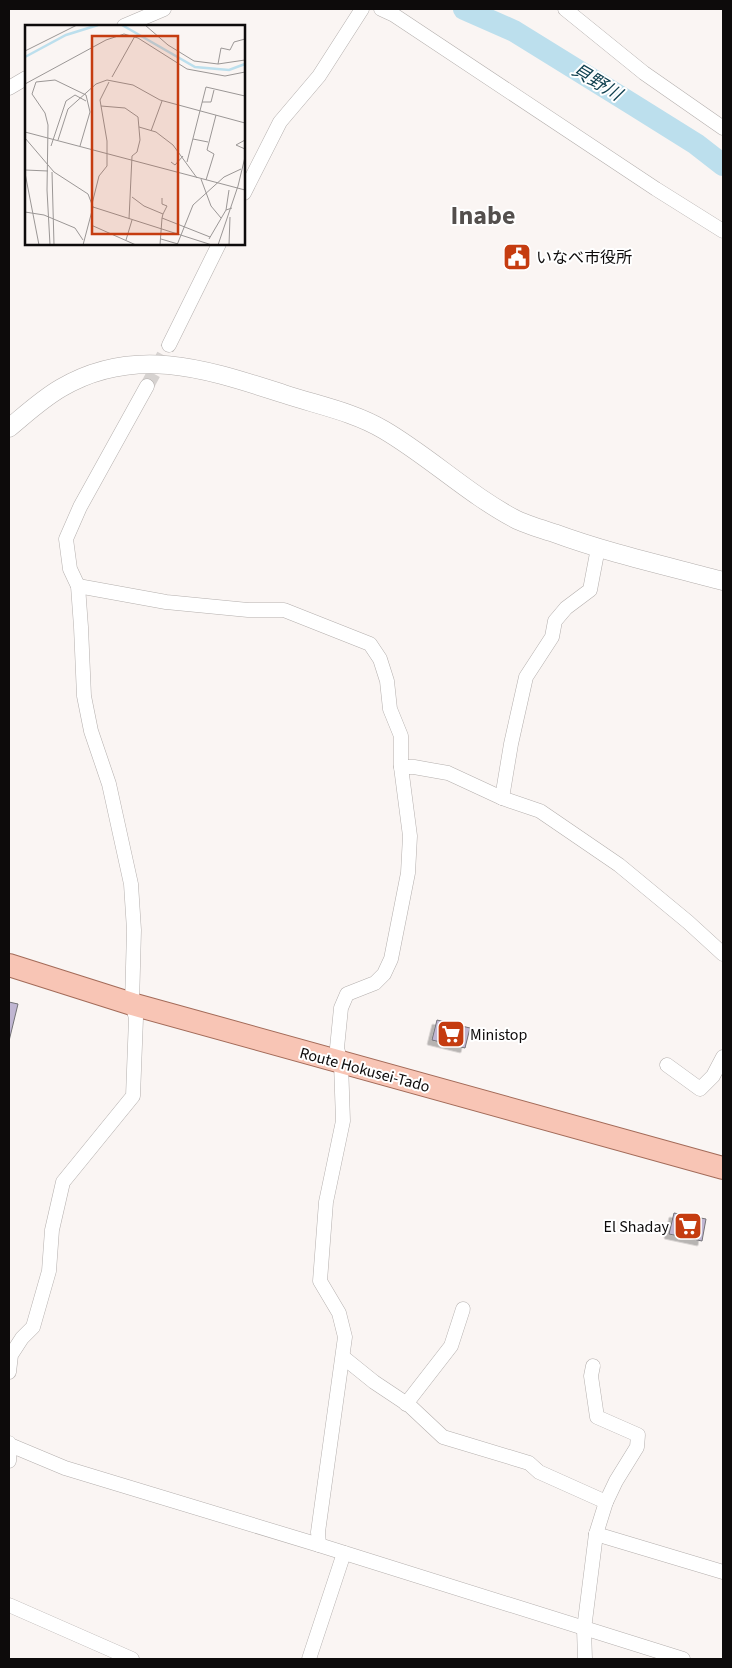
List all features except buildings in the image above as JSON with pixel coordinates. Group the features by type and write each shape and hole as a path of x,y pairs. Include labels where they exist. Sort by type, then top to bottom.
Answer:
{"main road":[{"name":"Route Hokusei-Tado","path":"9,964 132,1004 723,1168"}],"street":[{"path":"126,25 164,9"},
{"path":"245,191 280,122 319,76 362,9"},
{"path":"381,9 394,15 656,189 723,231"},
{"path":"572,12 644,73 723,128"},
{"path":"9,88 25,79"},
{"path":"169,345 219,245"},
{"path":"9,428 36,404 63,387 96,372 128,366 165,364 192,367 220,374 352,416 382,428 413,447 474,494 518,520 598,548 723,581"},
{"path":"9,1372 11,1355 22,1338 33,1327 49,1271 52,1230 63,1182 133,1096 136,1018 132,1004 134,930 131,884 109,784 91,732 84,696 78,586 70,569 66,539 80,507 147,386"},
{"path":"502,798 511,744 526,677 552,637 555,621 566,608 590,590 598,548"},
{"path":"78,586 166,602 248,610 284,610 370,644 380,659 387,681 390,709 401,736 401,767 410,836 408,873 391,959 384,974 375,983 347,994 342,1008 337,1048 341,1063 343,1121 326,1202 320,1281 339,1313 345,1337 318,1532 319,1545"},
{"path":"401,767 414,766 448,773 502,798 540,811 619,865 688,922 723,954"},
{"path":"668,1065 700,1089 713,1076 723,1057"},
{"path":"406,1404 451,1346 463,1309"},
{"path":"343,1357 374,1382 406,1404 443,1437 529,1463 539,1472 606,1502"},
{"path":"585,1659 584,1628 596,1534 606,1502 616,1481 637,1447 638,1435 597,1417 591,1376 593,1366"},
{"path":"9,1461 10,1444 65,1468 319,1545 682,1659"},
{"path":"596,1534 723,1572"},
{"path":"310,1659 344,1553"},
{"path":"9,1605 132,1659"}],"waterway":[{"name":"貝野川","path":"464,9 514,31 696,144 723,165"}],"tunnel":[{"path":"147,386 169,345"}],"place":[{"name":"いなべ市役所","path":"517,257"},
{"name":"Ministop","path":"451,1034"},
{"name":"El Shaday","path":"688,1226"}],"district":[{"name":"Inabe","path":"483,215"}]}
